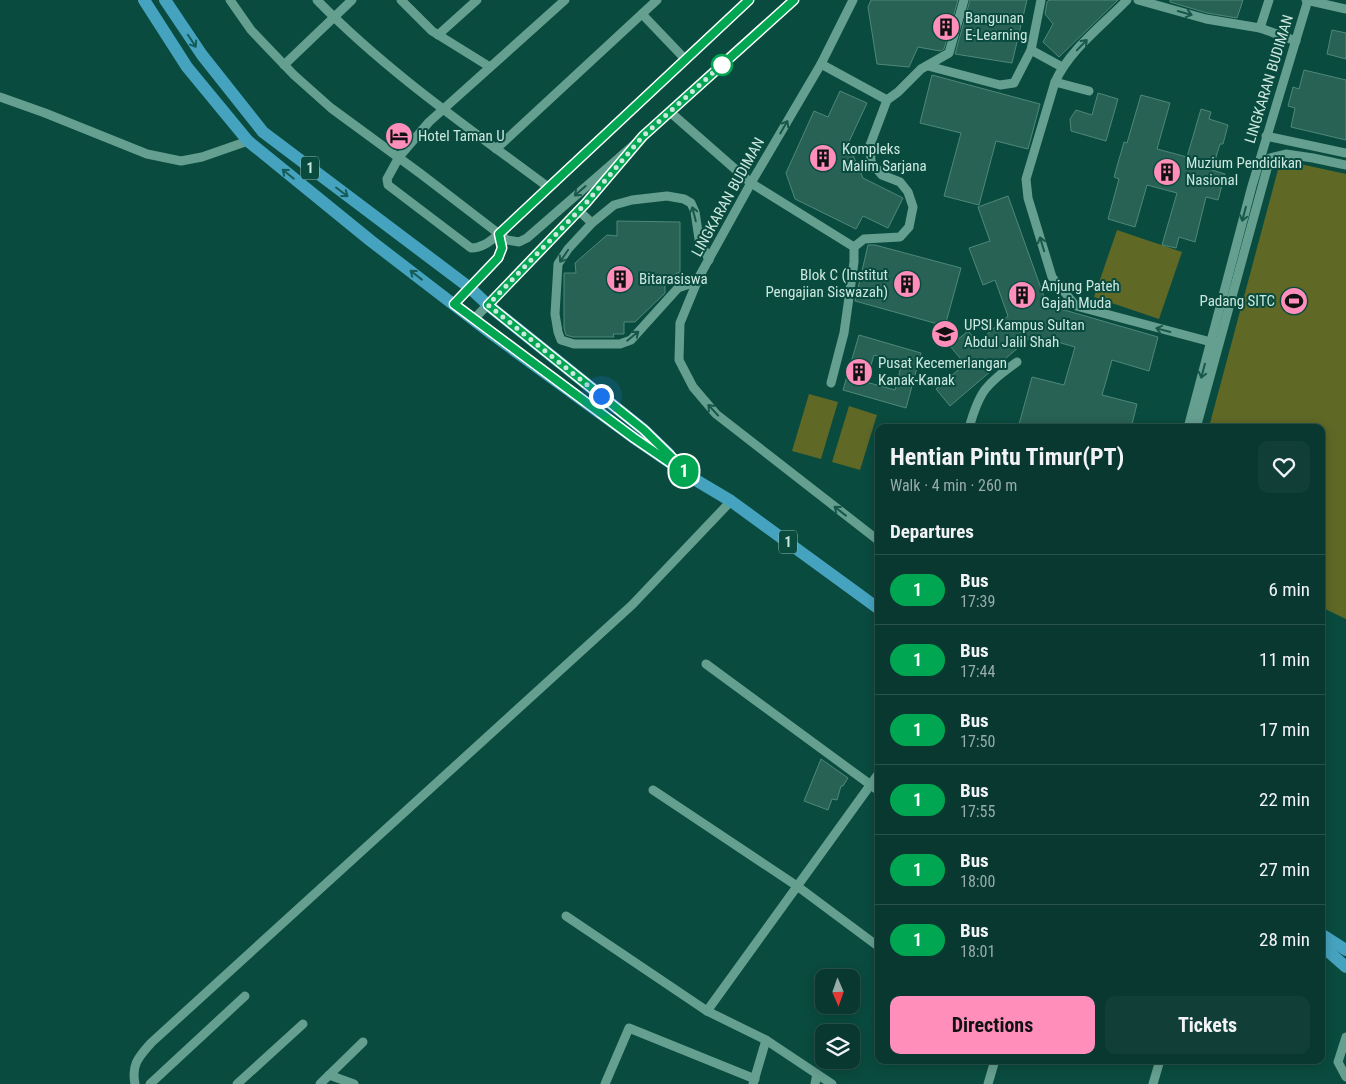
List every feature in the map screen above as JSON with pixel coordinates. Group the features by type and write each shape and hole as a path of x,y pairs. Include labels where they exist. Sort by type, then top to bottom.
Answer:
{"main road":[{"name":"1","path":"144,0 187,67 248,141 372,241 634,438 694,479 731,501 875,605"},
{"name":"1","path":"165,0 202,55 264,132 470,288 488,305 644,430 694,479"},
{"path":"1325,937 1346,950"},
{"path":"1325,948 1346,967"}],"street":[{"path":"230,0 251,30 284,65 331,108 507,240 519,242 527,238 643,136 794,0"},
{"path":"317,0 363,44 443,109 548,187"},
{"path":"284,65 352,0"},
{"path":"401,0 438,35 490,67"},
{"path":"438,35 476,0"},
{"path":"565,0 429,122 399,158 387,178 388,185 471,248 479,248 499,234 749,0"},
{"path":"496,149 657,0"},
{"name":"LINGKARAN BUDIMAN","path":"853,0 821,64 751,184 698,281 680,323 679,360 693,387 716,414 875,538"},
{"path":"854,247 864,239 900,237 909,227 913,207 908,192 900,182 882,175 871,162 870,145 887,100 921,69 949,53 964,0"},
{"path":"928,66 1000,85 1014,83 1031,50 1041,0"},
{"path":"1127,0 1062,66 1055,82 1026,179 1028,198 1052,277 1076,306 1210,342"},
{"path":"1138,0 1206,19 1260,28 1296,41"},
{"path":"1260,28 1269,0"},
{"path":"1308,0 1346,9"},
{"name":"LINGKARAN BUDIMAN","path":"1189,424 1266,136 1308,0"},
{"path":"642,14 685,59"},
{"path":"1031,50 1062,66"},
{"path":"821,64 887,100"},
{"path":"1055,82 1089,91"},
{"path":"0,97 147,154 181,162 202,157 248,141"},
{"path":"670,112 751,184 854,247"},
{"path":"474,319 578,210 643,136"},
{"path":"1266,136 1346,153"},
{"path":"1197,424 1270,158 1286,154 1346,166"},
{"path":"698,281 678,288 631,340 620,344 574,344 561,340 555,314 558,264 568,249 592,223 614,205 632,200 667,196 684,199 691,203 695,212 699,238 709,260"},
{"path":"578,210 592,223"},
{"path":"454,304 498,258 502,248 499,234"},
{"path":"831,383 844,333 854,262 854,247"},
{"path":"970,424 976,403 983,391 992,380 1017,362"},
{"path":"135,1084 136,1060 152,1043 632,605 731,501"},
{"path":"706,664 875,788"},
{"path":"707,1011 875,778"},
{"path":"653,790 797,886 875,944"},
{"path":"566,916 707,1011 766,1040 832,1084"},
{"path":"150,1084 245,996"},
{"path":"236,1084 304,1024"},
{"path":"605,1084 629,1028 754,1081 766,1040"},
{"path":"1346,1037 1338,1062 1346,1077"},
{"path":"320,1084 363,1042"},
{"path":"988,1084 994,1064"},
{"path":"1153,1084 1159,1064"},
{"path":"814,1084 818,1074"},
{"path":"329,1075 354,1084"}],"green space":[{"name":"Padang SITC","path":"1300,164 1346,174 1346,619 1325,609 1325,424 1210,424 1279,166"},
{"path":"1117,230 1182,252 1159,319 1094,297"},
{"path":"809,394 838,402 821,459 792,451"},
{"path":"849,406 877,415 860,470 832,462"}],"building":[{"path":"871,0 958,0 944,49 940,51 918,47 909,67 877,64 868,7"},
{"path":"970,0 1027,0 1012,63 955,54"},
{"path":"1049,0 1118,0 1059,57 1043,42 1053,24 1045,14"},
{"path":"1170,0 1243,0 1237,18 1207,13 1170,2"},
{"path":"1332,30 1346,33 1346,59 1327,54"},
{"path":"1304,70 1346,80 1346,140 1291,127 1295,108 1288,106 1293,87 1299,89"},
{"path":"932,75 1040,104 1028,149 996,141 979,205 944,196 961,133 920,123"},
{"name":"Kompleks Malim Sarjana","path":"840,91 867,103 848,144 863,178 903,198 888,228 863,216 856,229 795,199 786,173 814,111 828,117"},
{"path":"1098,93 1118,99 1106,141 1071,131 1070,119 1076,110 1092,115"},
{"name":"Muzium Pendidikan Nasional","path":"1141,95 1170,103 1157,149 1187,157 1201,109 1211,112 1209,119 1228,125 1223,144 1220,144 1212,170 1225,174 1218,200 1206,197 1195,242 1179,237 1176,248 1162,245 1177,193 1147,185 1135,227 1108,219 1119,179 1114,177 1124,142 1127,143"},
{"name":"Anjung Pateh Gajah Muda","path":"1008,196 1047,305 1158,337 1149,371 1112,360 1102,395 1137,404 1132,424 1019,424 1032,377 1064,385 1075,347 1033,335 950,406 936,389 965,364 950,346 968,331 978,342 1008,316 995,280 983,285 969,248 990,241 978,207"},
{"name":"Bitarasiswa","path":"617,221 680,222 680,273 676,273 676,282 665,284 665,293 635,322 624,322 624,334 613,334 614,337 573,337 566,335 564,328 564,273 576,273 575,263 607,235 617,236"},
{"name":"Blok C (Institut Pengajian Siswazah)","path":"868,245 875,245 961,268 945,326 855,301"},
{"name":"Pusat Kecemerlangan Kanak-Kanak","path":"859,335 921,353 906,408 843,390","holes":["874,355 902,363 895,390 866,382"]},
{"path":"821,759 848,778 843,786 841,786 837,800 832,799 828,810 804,801"}],"bus line":[{"name":"1","path":"749,0 499,234 502,248 498,258 492,267 454,304 634,438 694,479 644,430 488,305 586,203 643,136 794,0"}],"place":[{"name":"Bangunan E-Learning","path":"946,27"},
{"name":"Hotel Taman U","path":"399,136"},
{"name":"Kompleks Malim Sarjana","path":"823,158"},
{"name":"Muzium Pendidikan Nasional","path":"1167,172"},
{"name":"Bitarasiswa","path":"620,279"},
{"name":"Blok C (Institut Pengajian Siswazah)","path":"907,284"},
{"name":"Anjung Pateh Gajah Muda","path":"1022,295"},
{"name":"Padang SITC","path":"1294,301"},
{"name":"UPSI Kampus Sultan Abdul Jalil Shah","path":"945,334"},
{"name":"Pusat Kecemerlangan Kanak-Kanak","path":"859,372"}],"route":[{"path":"601,396 488,305 586,203 643,136 725,62 722,65"}]}
